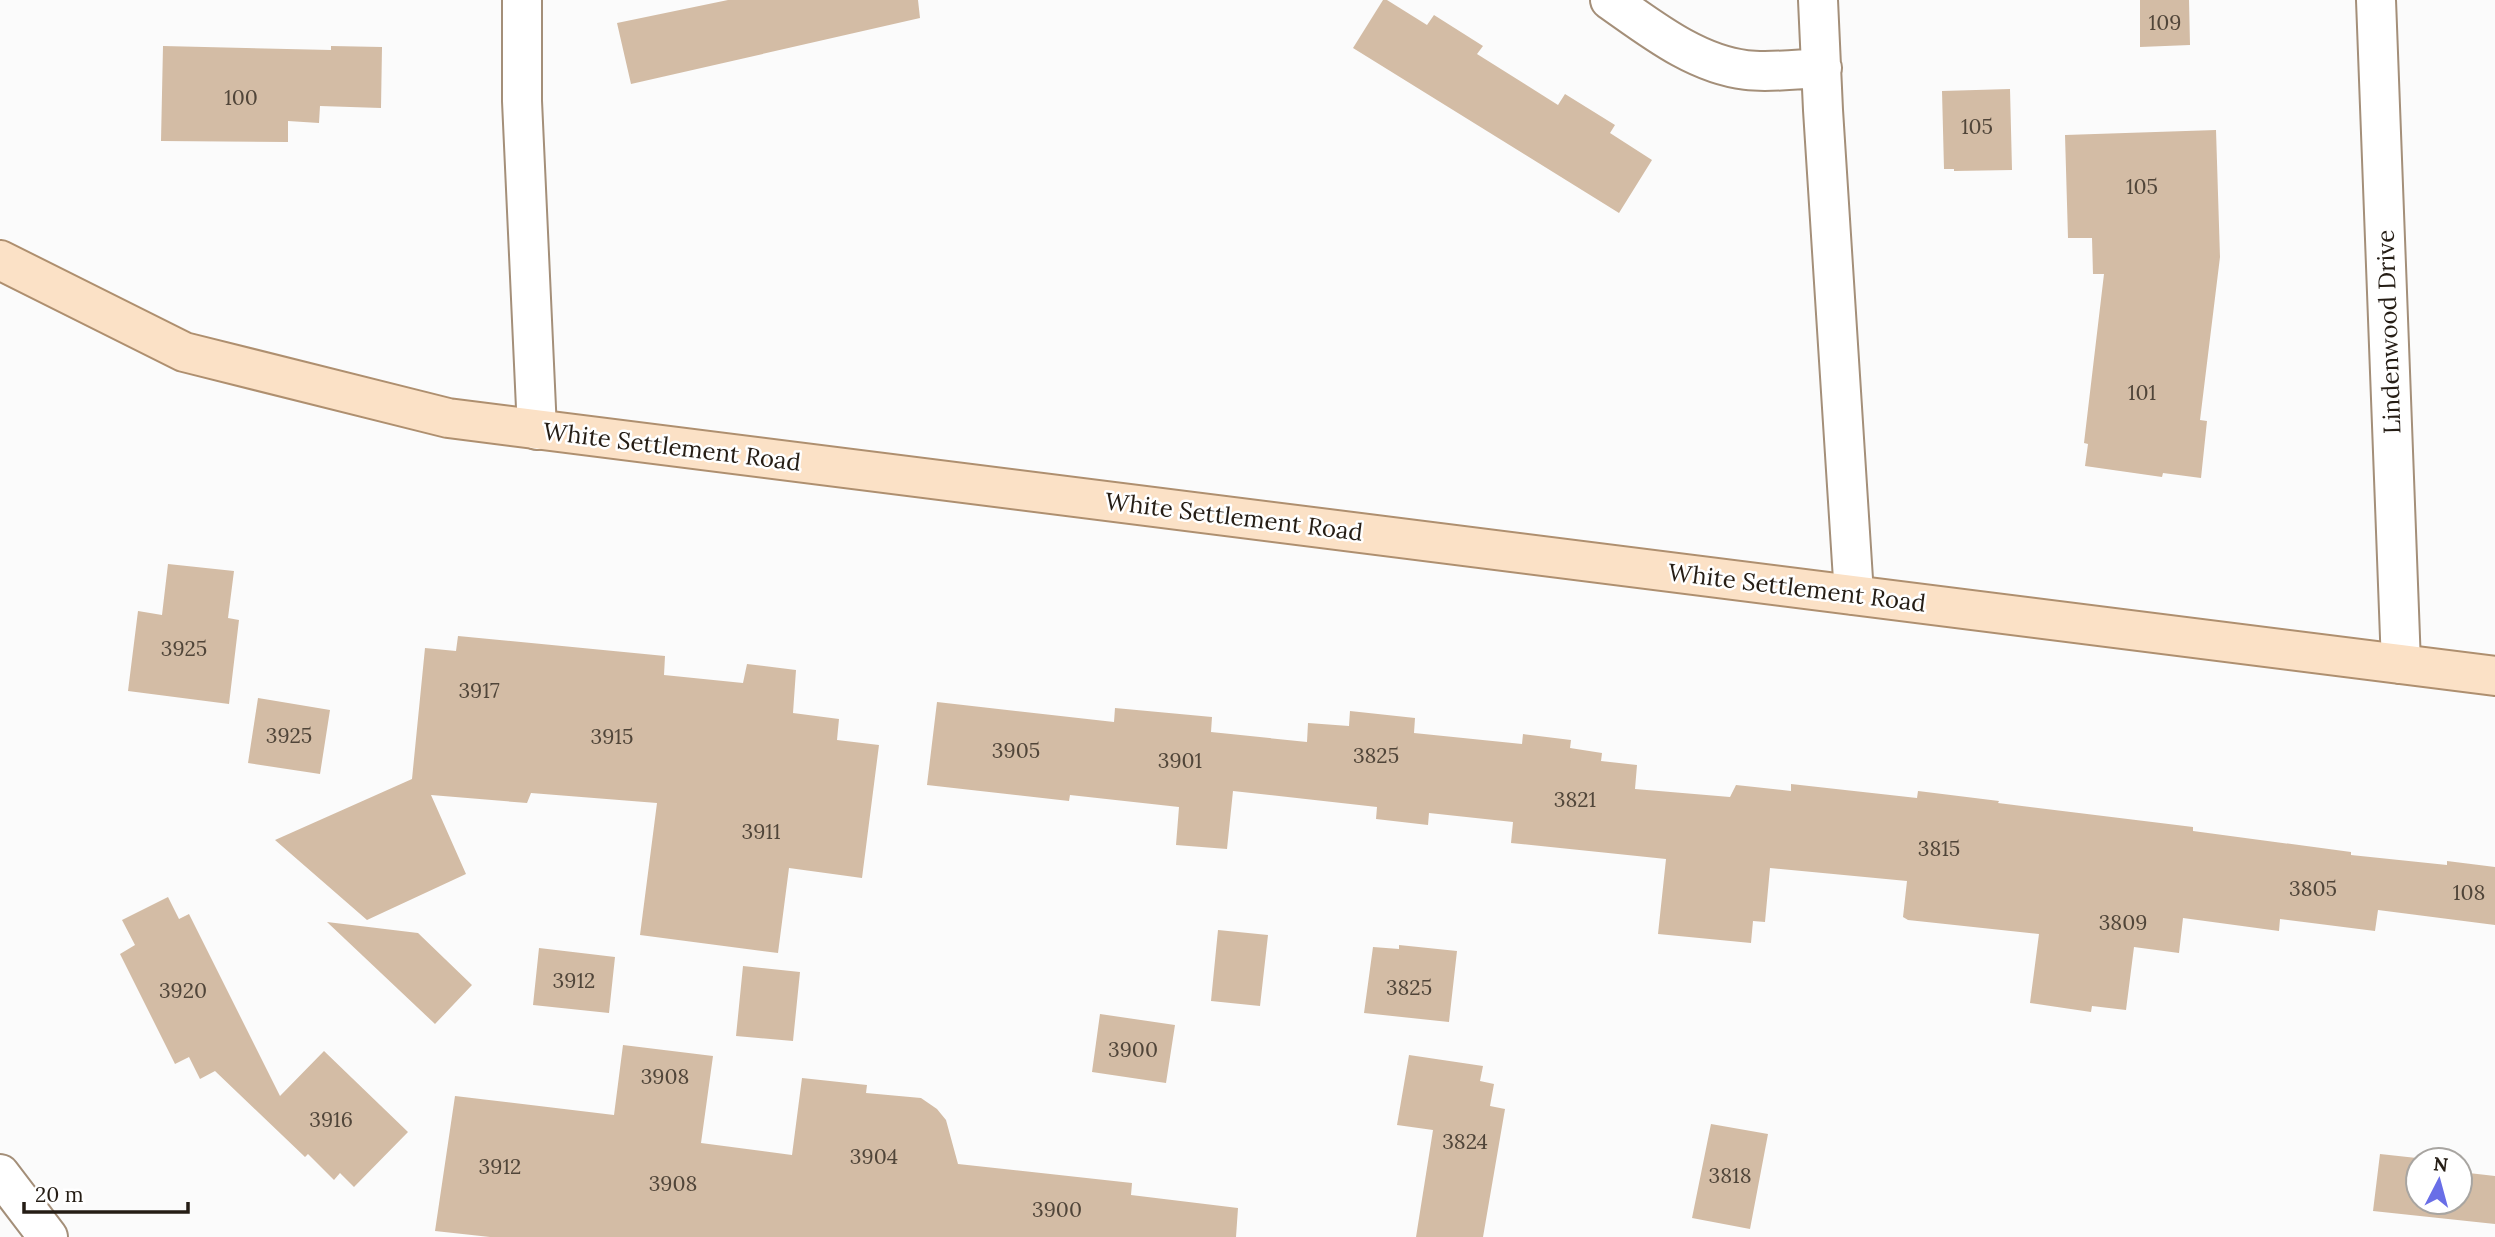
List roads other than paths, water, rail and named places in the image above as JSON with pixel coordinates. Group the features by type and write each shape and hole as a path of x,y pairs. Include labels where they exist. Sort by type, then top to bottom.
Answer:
{"main road":[{"name":"White Settlement Road","path":"0,260 184,352 448,418 2495,676"}],"street":[{"path":"522,0 522,101 537,430"},
{"path":"1610,0 1658,33 1707,60 1746,70 1822,68"},
{"path":"1818,0 1854,596"},
{"name":"Lindenwood Drive","path":"2376,0 2401,664"},
{"path":"0,1174 48,1237"}]}
